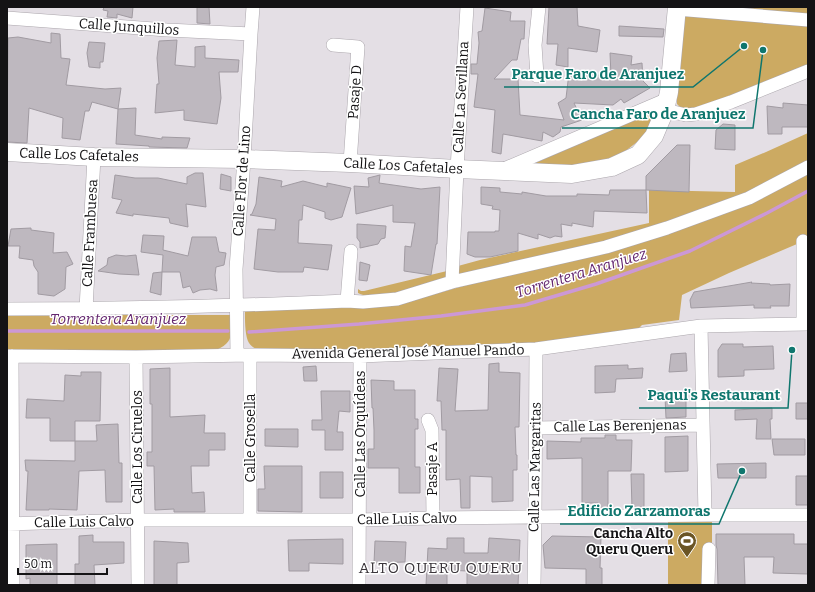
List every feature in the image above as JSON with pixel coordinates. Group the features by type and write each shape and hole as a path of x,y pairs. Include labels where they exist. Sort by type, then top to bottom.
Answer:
{"main road":[{"name":"Calle Los Cafetales","path":"7,152 94,157 350,163 572,174 612,167 638,155 654,136 667,105 676,8"}],"street":[{"name":"Calle Flor de Lino","path":"243,355 237,306 236,269 253,7"},
{"name":"Calle La Sevillana","path":"452,282 466,7"},
{"path":"537,76 535,45 539,7"},
{"path":"676,8 808,20"},
{"name":"Calle Junquillos","path":"7,18 167,30 251,34"},
{"name":"Pasaje D","path":"333,45 358,47 350,163"},
{"path":"500,171 667,105 686,115 696,114 732,102 808,71"},
{"name":"Calle Frambuesa","path":"86,309 94,157"},
{"path":"7,309 237,306 347,301 363,302 397,299 452,282 606,247 667,228 749,198 808,167"},
{"path":"803,241 806,324"},
{"path":"347,301 350,251"},
{"name":"Avenida General José Manuel Pando","path":"10,356 360,356 536,349 701,326 806,324"},
{"path":"701,326 705,515"},
{"name":"Calle Las Margaritas","path":"534,585 536,349"},
{"name":"Calle Grosella","path":"243,355 250,520"},
{"path":"10,356 10,523 13,585"},
{"name":"Calle Las Orquídeas","path":"359,585 360,356"},
{"name":"Calle Los Ciruelos","path":"136,357 138,585"},
{"name":"Pasaje A","path":"428,420 432,430 433,518"},
{"name":"Calle Las Berenjenas","path":"536,428 703,425"},
{"name":"Calle Luis Calvo","path":"10,523 138,520 359,520 808,515"},
{"path":"708,585 709,549"}],"shaded area":[{"path":"706,7 808,7 808,14"},
{"path":"683,16 808,26 808,66 704,108 682,109 677,104 677,99"},
{"path":"656,110 647,133 623,153 610,159 575,166 554,166 535,163"},
{"path":"808,133 808,161 757,190 649,231 458,276 458,266 649,223 649,190 735,192 735,165"},
{"path":"808,171 808,240 807,236 798,237 797,244 682,295 679,320 642,325 636,331 535,344 355,351 260,350 252,347 247,339 245,301 396,305 488,279 608,251"},
{"path":"447,271 447,280 415,289 376,296 365,296 358,293 358,289 364,291"},
{"path":"7,315 230,315 231,332 229,340 226,344 216,350 7,350"},
{"path":"668,522 712,522 712,549 704,585 668,585"}],"building":[{"path":"104,7 133,7 132,18 117,14 117,18 107,17 108,11 103,10"},
{"path":"197,7 209,7 210,24 197,23"},
{"path":"549,7 577,7 578,26 600,30 597,52 568,48 568,67 556,65 558,44 547,44"},
{"path":"485,8 511,12 510,21 525,21 524,39 521,39 517,60 512,60 494,79 518,79 520,115 564,120 558,103 566,98 569,73 611,76 610,53 632,56 631,65 642,63 643,81 650,88 624,103 621,99 613,105 574,103 582,120 561,127 560,132 553,137 543,132 542,141 503,134 501,154 492,152 495,110 474,107 478,74 471,74 471,64 477,64 479,43 478,32 482,31"},
{"path":"619,26 664,29 663,37 619,36"},
{"path":"51,33 60,34 61,58 70,59 66,85 105,89 121,88 118,109 92,102 89,111 85,111 80,140 62,138 63,118 29,108 27,143 7,142 8,38 18,37 51,43"},
{"path":"177,40 175,65 195,67 195,47 205,46 205,58 239,60 238,72 219,72 221,98 217,124 184,120 184,110 155,113 157,84 159,84 157,58 159,41"},
{"path":"89,42 105,43 103,62 100,62 100,68 89,67 87,53"},
{"path":"783,103 808,105 808,127 782,127 782,134 768,134 767,106 783,108"},
{"path":"136,108 135,135 162,139 162,137 190,138 187,148 116,144 118,109"},
{"path":"723,124 735,125 735,150 715,149 716,130"},
{"path":"677,145 690,145 689,192 646,190 646,176"},
{"path":"195,173 203,173 206,207 186,204 188,227 170,223 169,218 133,214 133,216 116,213 122,200 112,198 115,175 135,178 158,178 187,184 187,177"},
{"path":"221,174 231,177 231,191 220,189"},
{"path":"380,175 379,183 421,189 440,187 437,244 431,275 404,271 405,246 411,247 415,223 393,222 393,205 356,214 354,186 369,187 368,178"},
{"path":"259,177 282,181 281,187 303,181 327,187 327,183 351,188 342,217 331,220 325,218 325,212 303,205 302,220 299,220 298,243 332,245 328,270 304,267 303,272 278,272 254,269 258,229 275,230 276,219 250,215 252,214 256,204"},
{"path":"481,187 500,188 500,192 522,194 522,192 546,196 577,196 577,194 609,195 610,190 646,190 647,213 594,211 593,227 572,223 572,226 561,224 562,237 555,236 550,238 538,234 538,239 518,233 518,251 490,257 475,257 467,254 468,232 499,231 500,210 492,209 493,206 481,204"},
{"path":"357,224 386,226 385,238 381,239 378,244 360,248 360,242 357,238"},
{"path":"31,228 31,230 54,233 53,253 67,252 73,264 66,267 65,289 54,296 38,294 38,272 34,266 33,260 19,258 20,246 8,246 11,229"},
{"path":"143,235 164,236 163,250 188,256 192,237 216,237 219,252 226,253 224,265 216,267 215,275 217,291 210,289 200,290 193,293 190,286 183,288 180,272 162,272 163,255 141,252"},
{"path":"116,255 136,255 139,275 98,271 107,265 108,258"},
{"path":"360,262 370,265 367,281 359,280"},
{"path":"162,272 161,295 150,292 153,273"},
{"path":"752,282 751,283 770,285 790,284 789,306 754,308 754,305 691,308 690,300 694,292"},
{"path":"722,344 743,344 743,347 773,346 774,369 744,370 744,376 718,377 718,350"},
{"path":"686,353 687,371 669,372 671,354"},
{"path":"499,363 499,372 520,373 519,427 515,427 517,470 513,470 513,501 492,502 492,477 470,476 470,508 461,508 460,479 446,480 446,430 442,430 441,401 437,401 439,368 458,369 455,411 488,410 489,364"},
{"path":"628,365 628,369 643,368 642,378 616,379 615,392 595,393 595,366"},
{"path":"316,366 317,381 304,381 303,367"},
{"path":"170,368 170,417 205,415 204,433 225,433 225,450 209,450 209,466 191,466 192,493 204,492 205,512 174,512 174,509 155,510 154,466 147,466 147,452 152,452 150,369"},
{"path":"81,372 101,372 100,421 75,421 75,441 50,441 50,418 26,418 27,399 64,401 65,375 81,376"},
{"path":"371,380 394,381 394,390 415,390 415,419 418,419 418,429 415,429 415,467 420,467 420,493 399,493 399,468 368,468 368,449 374,449"},
{"path":"321,391 350,391 350,412 339,411 337,432 343,432 343,450 325,450 325,430 312,430 312,420 322,420"},
{"path":"686,395 686,417 666,418 665,397"},
{"path":"796,403 808,403 808,419 796,419"},
{"path":"772,408 772,419 770,419 771,439 756,439 757,419 735,420 735,410"},
{"path":"118,424 119,463 122,463 122,502 106,502 105,470 79,471 77,510 26,510 28,471 26,471 25,460 75,461 75,441 97,441 96,425"},
{"path":"265,429 298,429 298,447 265,446"},
{"path":"605,435 616,435 616,440 632,440 631,471 608,471 608,508 598,508 598,503 582,503 582,458 547,459 547,441 581,442 581,438 605,438"},
{"path":"688,436 688,471 665,472 665,437"},
{"path":"772,439 805,439 805,455 774,455"},
{"path":"766,463 766,478 718,478 717,464"},
{"path":"264,466 302,466 302,512 258,511 258,489 265,489"},
{"path":"320,472 343,472 343,498 320,498"},
{"path":"631,474 644,474 644,507 632,508"},
{"path":"796,476 808,476 808,505 796,505"},
{"path":"716,534 794,534 794,544 808,544 808,574 773,573 774,557 744,557 745,585 718,585"},
{"path":"93,535 93,542 124,542 124,563 94,565 95,585 75,585 75,564 79,564 79,536"},
{"path":"552,536 601,537 600,568 602,568 602,585 586,585 586,569 545,568 543,545"},
{"path":"447,538 464,538 464,553 488,553 489,538 520,540 518,585 467,585 467,571 447,570 447,585 426,585 428,548 447,549"},
{"path":"343,539 343,564 309,563 309,571 289,571 288,540"},
{"path":"154,541 188,543 189,562 177,563 177,585 154,585"},
{"path":"375,541 406,542 405,562 374,563"},
{"path":"57,544 57,585 30,585 30,578 26,579 26,545"}],"waterway":[{"name":"Torrentera Aranjuez","path":"249,332 441,316 525,305 596,284 690,251 808,191"},
{"name":"Torrentera Aranjuez","path":"7,331 228,331"}],"place":[{"name":"Parque Faro de Aranjuez","path":"744,46"},
{"name":"Cancha Faro de Aranjuez","path":"763,50"},
{"name":"Paqui's Restaurant","path":"792,350"},
{"name":"Edificio Zarzamoras","path":"742,471"},
{"name":"Cancha Alto Queru Queru","path":"687,558"}],"district":[{"name":"ALTO QUERU QUERU","path":"441,568"}]}
